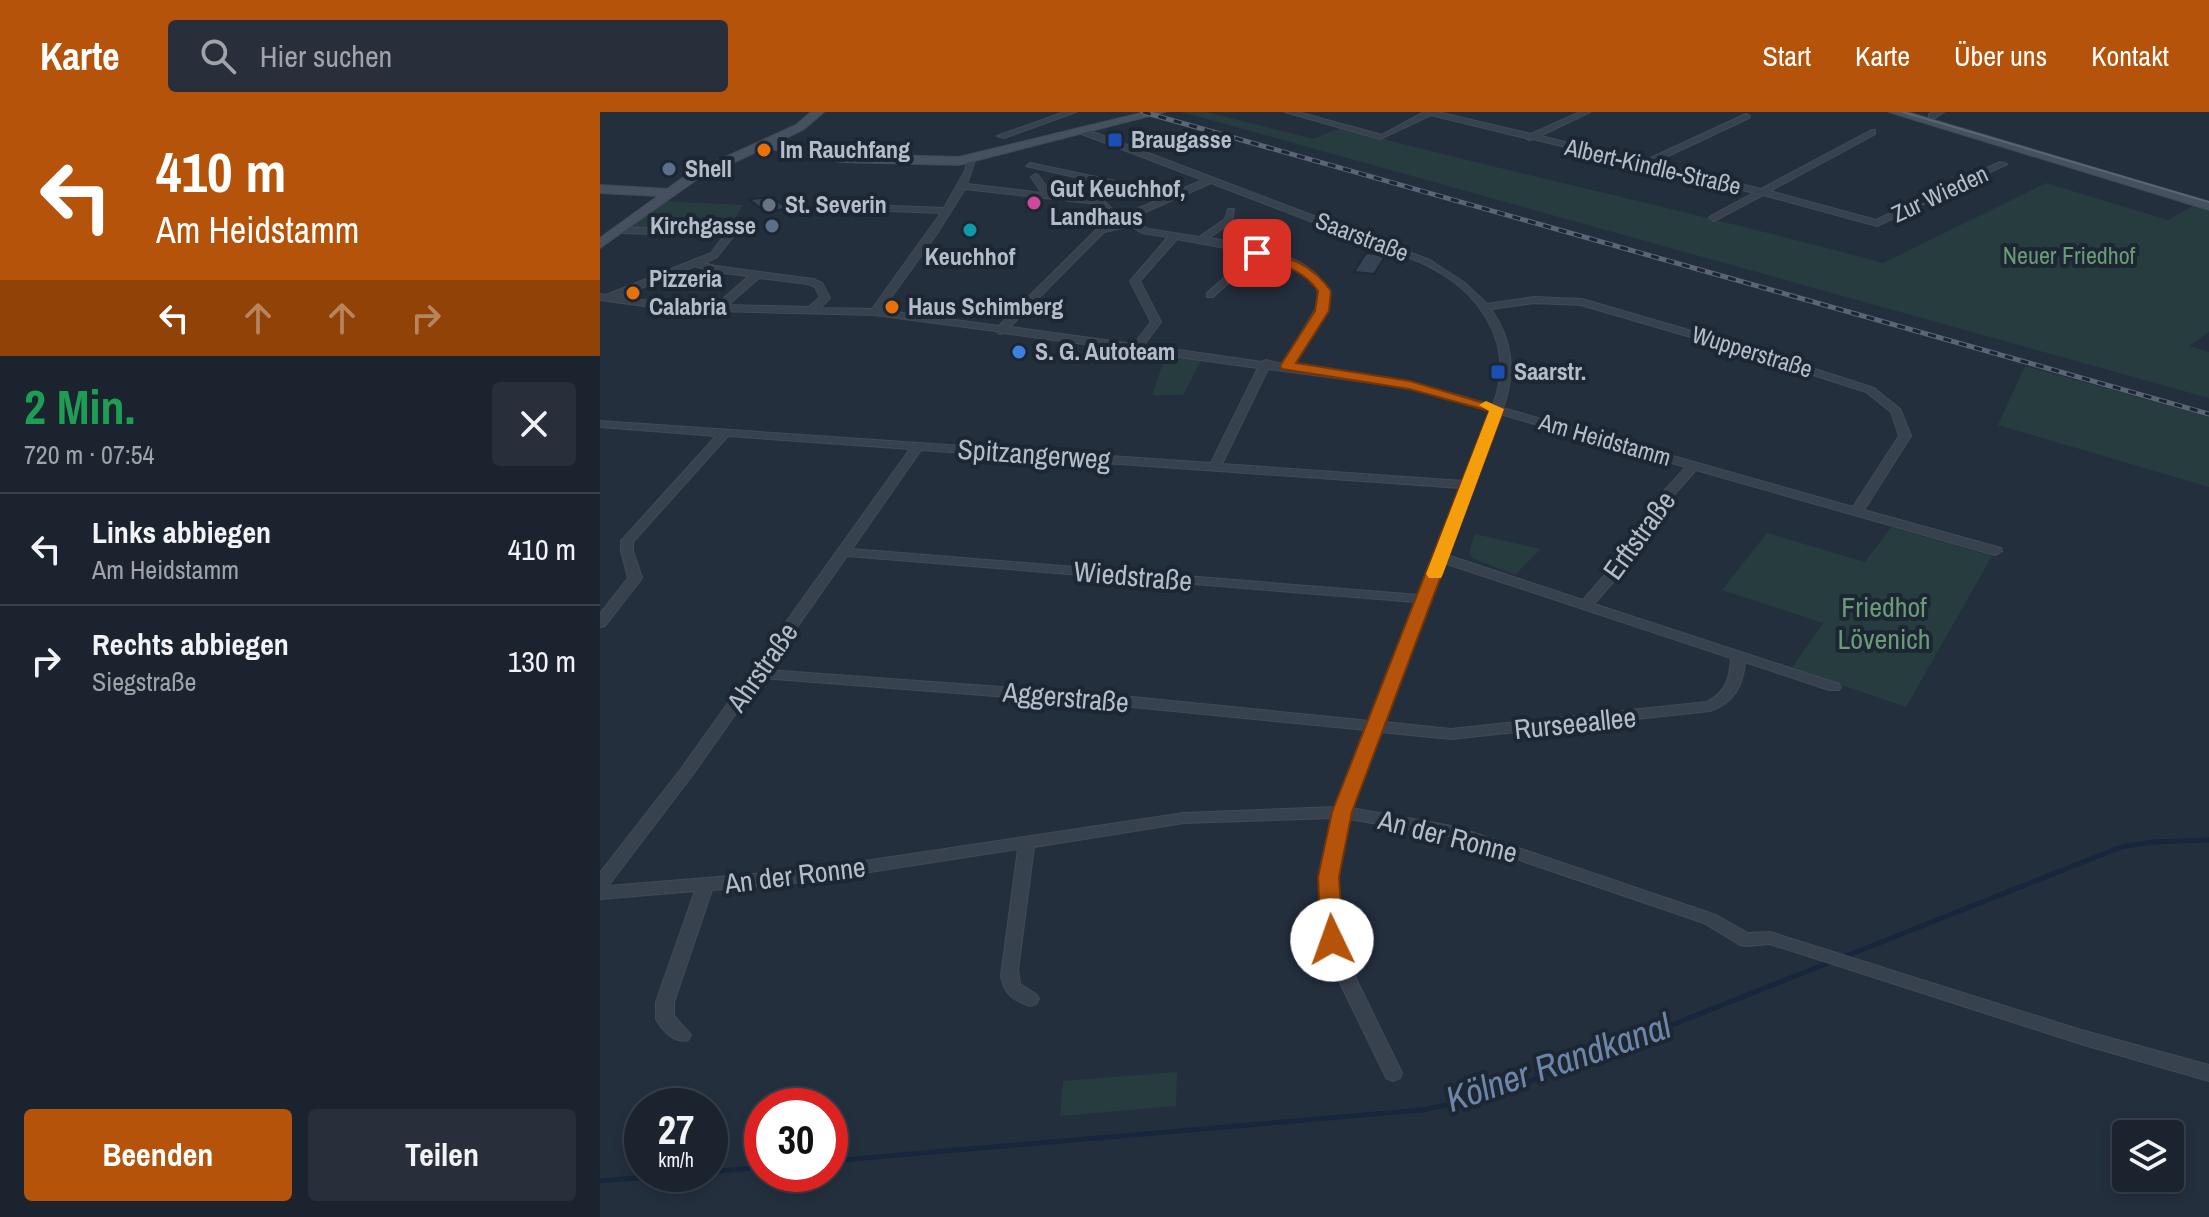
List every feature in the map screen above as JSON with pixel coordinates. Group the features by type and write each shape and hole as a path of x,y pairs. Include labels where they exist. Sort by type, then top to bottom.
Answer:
{"street":[{"path":"600,244 700,173 800,127 818,112"},
{"path":"1032,144 1005,135 1072,112"},
{"path":"764,144 841,158 971,160 1159,112"},
{"name":"Albert-Kindle-Straße","path":"1289,112 1383,136 1429,112 1763,192 1877,223"},
{"path":"1529,138 1586,112"},
{"path":"1919,112 2209,206"},
{"path":"1900,113 1934,117 2209,196"},
{"path":"1642,165 1746,116"},
{"name":"Saarstraße","path":"1082,131 1427,262 1451,276 1485,307 1503,335 1508,366 1505,387 1442,558 1342,812 1329,877 1332,940 1393,1073"},
{"path":"1714,218 1872,132"},
{"path":"875,312 947,211 972,169 971,160"},
{"name":"Zur Wieden","path":"1877,223 2003,164"},
{"path":"1030,166 1172,197"},
{"path":"1035,177 1049,196"},
{"path":"1000,331 1101,230 1131,221 1138,212 1210,180"},
{"path":"961,186 1102,202 1109,211 1145,231 1257,253 1304,269 1313,275 1324,291 1322,311 1287,366"},
{"path":"600,189 669,193"},
{"path":"2149,189 2186,194 2183,189"},
{"path":"847,206 947,211"},
{"path":"1200,240 1229,220 1231,211"},
{"path":"603,298 719,252 731,233 619,230"},
{"path":"1137,347 1156,322 1135,281 1174,236"},
{"path":"1210,295 1257,253"},
{"path":"695,263 756,275 810,281 819,285 825,298 811,311"},
{"path":"718,309 756,275"},
{"name":"Am Heidstamm","path":"603,298 718,309 875,312 1410,385 1996,551"},
{"name":"Wupperstraße","path":"1485,307 1547,299 1597,305 1870,390 1896,411 1905,436 1856,512"},
{"path":"1215,467 1266,363"},
{"name":"Spitzangerweg","path":"600,424 1468,485"},
{"path":"600,623 606,609 635,578 636,569 625,551 627,541 725,433"},
{"name":"Ahrstraße","path":"600,885 686,773 919,445"},
{"name":"Erftstraße","path":"1586,605 1623,562 1658,505 1693,466"},
{"name":"Wiedstraße","path":"842,552 1424,599"},
{"path":"1442,558 1834,687"},
{"name":"Rurseeallee","path":"1375,726 1475,734 1710,706 1724,700 1733,690 1738,655"},
{"name":"Aggerstraße","path":"755,673 1112,700 1375,726"},
{"name":"An der Ronne","path":"600,893 805,876 1184,818 1342,812 1451,831 1710,919 1746,940 1770,938 2081,1037 2209,1073"},
{"path":"1027,841 1009,970 1010,987 1015,993 1030,999"},
{"name":"An der Ronne","path":"682,1035 665,1019 665,1002 705,885"}],"green space":[{"name":"Neuer Friedhof","path":"1182,112 1207,112 1313,139 1340,128 1883,263 2046,183 2168,220 2193,206 2209,211 2209,332 2189,346 2209,352 2209,398"},
{"path":"664,201 743,205 733,222 722,227 635,227 634,224"},
{"path":"1166,355 1201,361 1183,395 1152,395"},
{"path":"2025,366 2209,417 2209,487 1998,425"},
{"name":"Friedhof Lövenich","path":"1891,527 1992,556 1906,707 1792,668 1823,623 1722,590 1767,533 1865,562"},
{"path":"1475,534 1541,549 1515,575 1472,558 1469,552"},
{"path":"1177,1072 1176,1106 1060,1116 1063,1081"}],"building":[{"name":"St. Severin","path":"772,197 787,208 766,213 749,199"},
{"path":"1366,253 1386,255 1374,274 1354,272"}],"waterway":[{"name":"Kölner Randkanal","path":"1841,958 2121,847 2152,842 2209,840"},
{"name":"Kölner Randkanal","path":"848,1159 1422,1110 1498,1094 1833,961"},
{"name":"Kölner Randkanal","path":"728,1170 744,1169"},
{"name":"Kölner Randkanal","path":"600,1181 624,1179"}],"tram line":[{"path":"1903,112 2209,202"}],"railway":[{"path":"1143,112 2209,414"}],"slow traffic":[{"path":"1435,574 1497,409 1486,405"}],"place":[{"name":"Braugasse","path":"1115,140"},
{"name":"Im Rauchfang","path":"764,150"},
{"name":"Shell","path":"669,169"},
{"name":"Gut Keuchhof, Landhaus","path":"1034,203"},
{"name":"St. Severin","path":"769,205"},
{"name":"Kirchgasse","path":"772,226"},
{"name":"Keuchhof","path":"970,230"},
{"name":"Pizzeria Calabria","path":"633,293"},
{"name":"Haus Schimberg","path":"892,307"},
{"name":"S. G. Autoteam","path":"1019,352"},
{"name":"Saarstr.","path":"1498,372"}],"route":[{"path":"1257,253 1304,269 1313,275 1324,291 1322,311 1287,366 1410,385 1497,409 1342,812 1329,877 1332,940"}]}
